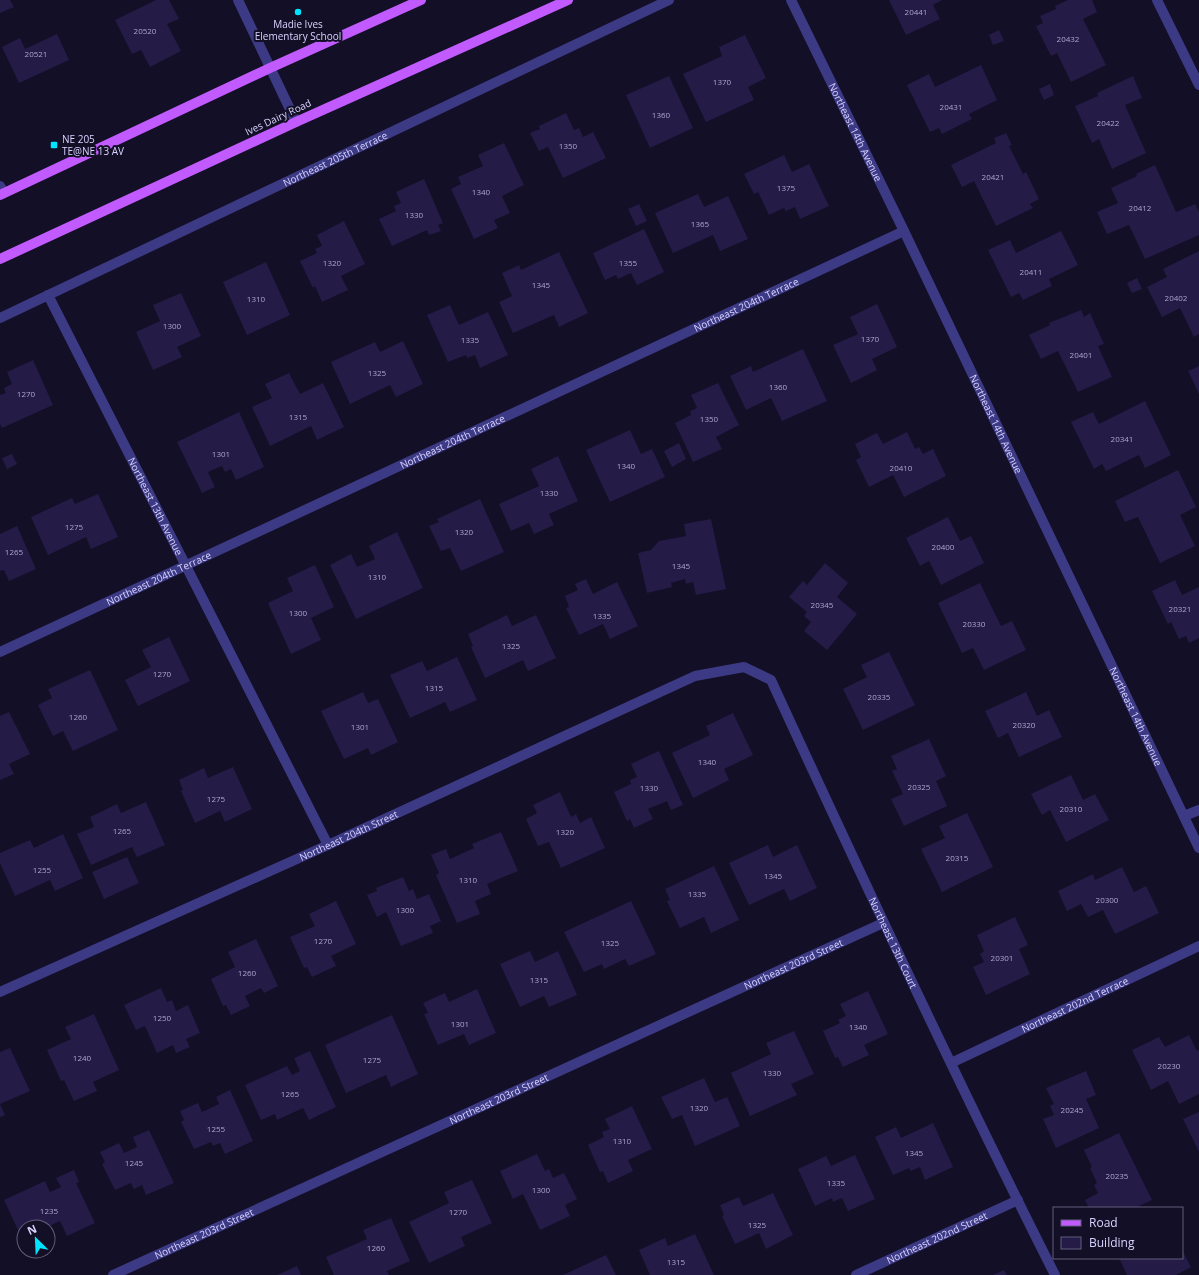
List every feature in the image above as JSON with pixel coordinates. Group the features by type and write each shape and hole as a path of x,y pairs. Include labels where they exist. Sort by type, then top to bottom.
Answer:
{"main road":[{"path":"1,191 421,0"},
{"name":"Ives Dairy Road","path":"0,259 296,122 568,0"}],"street":[{"path":"238,0 296,122"},
{"name":"Northeast 205th Terrace","path":"0,318 669,0"},
{"name":"Northeast 14th Avenue","path":"791,0 904,231 1199,848"},
{"path":"1158,0 1199,85"},
{"name":"Northeast 204th Terrace","path":"0,652 904,231"},
{"name":"Northeast 13th Avenue","path":"48,296 328,845"},
{"name":"Northeast 13th Court","path":"695,676 744,667 771,680 883,922 1055,1275"},
{"name":"Northeast 204th Street","path":"0,992 328,845 695,676"},
{"path":"1184,816 1199,810"},
{"name":"Northeast 203rd Street","path":"113,1275 883,922"},
{"name":"Northeast 202nd Terrace","path":"951,1063 1199,946"},
{"name":"Northeast 202nd Street","path":"856,1275 1018,1200"}],"building":[{"path":"0,0 10,0 14,7 0,13"},
{"path":"156,0 169,0 179,19 167,24 181,51 150,67 141,50 132,54 115,20"},
{"path":"889,0 942,0 933,5 940,19 906,35"},
{"path":"1068,0 1092,0 1097,12 1083,19 1106,65 1071,82 1057,53 1051,56 1036,26 1043,23 1040,16 1056,9 1055,6"},
{"path":"999,30 1004,41 993,45 989,35"},
{"path":"57,34 69,60 19,83 2,47 20,38 25,49"},
{"path":"745,35 766,78 748,87 754,100 706,122 683,74 722,56 719,47"},
{"path":"981,65 997,100 969,114 972,119 942,134 939,128 930,132 907,85 929,74 935,87"},
{"path":"669,76 693,128 650,148 626,95"},
{"path":"1133,76 1142,98 1125,105 1146,153 1112,169 1099,139 1092,143 1075,106 1098,96 1097,93"},
{"path":"1050,84 1054,95 1044,100 1039,89"},
{"path":"566,113 574,130 579,128 583,137 593,132 606,158 563,178 548,147 539,151 530,133 540,129 539,126"},
{"path":"1006,133 1012,145 1009,146 1023,174 1026,172 1039,199 1030,204 1033,208 996,226 974,181 962,187 951,165 996,143 994,138"},
{"path":"504,143 524,185 502,196 510,213 494,220 498,228 474,239 451,189 461,184 458,177 483,166 478,155"},
{"path":"784,155 792,172 809,164 829,206 800,219 795,207 786,211 784,208 769,215 758,192 754,194 744,174"},
{"path":"1155,165 1176,212 1195,204 1199,212 1199,235 1145,259 1129,225 1107,234 1097,212 1118,203 1111,188 1137,176 1136,174"},
{"path":"424,179 443,223 438,225 441,231 429,235 427,230 392,246 379,219 396,211 394,206 401,203 396,192"},
{"path":"698,194 704,207 728,196 748,239 720,251 713,235 673,253 655,213"},
{"path":"639,204 647,221 636,226 628,209"},
{"path":"344,221 365,264 341,276 348,290 322,302 315,286 313,288 300,261 317,253 315,249 322,246 317,235"},
{"path":"644,229 664,272 637,285 631,273 618,279 616,275 605,280 593,253"},
{"path":"1061,231 1078,265 1049,279 1052,286 1023,300 1019,293 1011,297 988,250 1010,240 1016,253"},
{"path":"1199,251 1199,334 1194,337 1180,308 1162,317 1147,287 1167,277 1163,269"},
{"path":"559,252 588,313 559,327 554,315 513,333 499,302 512,296 502,273 519,265 521,270"},
{"path":"266,262 290,315 247,335 223,282"},
{"path":"1137,278 1142,289 1132,293 1127,283"},
{"path":"181,293 201,336 177,347 182,357 153,370 136,332 160,321 153,305"},
{"path":"877,304 897,347 872,359 877,370 851,383 833,345 858,334 850,317"},
{"path":"450,305 459,325 488,312 508,355 480,368 475,355 467,358 466,355 448,362 427,315"},
{"path":"1081,310 1084,317 1090,313 1104,344 1098,346 1112,377 1078,392 1058,351 1041,359 1029,335 1050,325 1049,323"},
{"path":"403,341 423,384 396,397 390,385 350,404 331,362 375,342 380,352"},
{"path":"803,349 827,401 782,421 771,398 746,410 730,376 751,366 753,372"},
{"path":"33,360 53,405 2,428 0,424 0,395 6,393 4,388 12,384 7,372"},
{"path":"1199,366 1199,394 1188,371"},
{"path":"289,373 300,394 323,383 344,427 317,440 311,426 270,446 252,407 272,398 265,384"},
{"path":"718,383 739,425 716,437 722,449 693,462 675,423 691,415 690,411 697,408 691,395"},
{"path":"1145,401 1171,455 1145,468 1139,455 1106,471 1102,464 1094,469 1071,422 1093,412 1099,424"},
{"path":"239,412 264,467 236,480 231,469 225,472 222,466 208,472 215,487 202,493 177,442"},
{"path":"630,430 641,454 652,449 665,477 610,502 586,450"},
{"path":"907,432 915,449 919,447 923,454 933,449 946,476 904,497 893,475 869,487 856,460 861,457 855,444 877,433 883,444"},
{"path":"679,443 686,459 672,467 664,451"},
{"path":"12,454 17,464 7,469 2,458"},
{"path":"558,456 578,501 549,514 554,525 534,534 529,523 511,531 499,504 539,486 531,469"},
{"path":"1178,470 1196,507 1180,515 1195,546 1160,563 1138,517 1125,522 1115,501"},
{"path":"98,494 118,537 91,549 86,537 48,555 31,517 72,498 75,504"},
{"path":"480,499 504,552 461,571 450,548 441,551 429,526 439,522 437,519"},
{"path":"948,517 960,541 971,536 984,563 941,585 929,561 920,566 906,538"},
{"path":"711,519 726,589 696,595 693,582 686,584 685,579 671,583 672,587 647,593 638,553 651,550 659,541 686,536 684,524"},
{"path":"17,526 36,569 9,581 4,570 0,571 0,534"},
{"path":"397,532 423,588 356,619 330,565 351,554 357,567 375,559 369,546"},
{"path":"825,563 848,583 837,597 857,614 827,650 804,631 811,622 804,616 807,612 789,597 803,581 807,585"},
{"path":"315,565 334,607 311,618 321,640 291,654 268,603 293,591 287,578"},
{"path":"586,579 593,594 617,582 638,626 610,639 603,624 579,635 566,608 569,607 565,596 578,590 575,584"},
{"path":"1175,580 1182,595 1199,587 1199,638 1189,643 1186,636 1179,639 1171,622 1168,624 1152,591"},
{"path":"980,583 1001,626 1012,621 1026,650 984,670 973,648 962,653 938,603"},
{"path":"507,615 512,626 536,615 556,658 528,671 523,660 485,678 471,647 473,646 468,634"},
{"path":"169,637 190,681 138,706 125,680 151,667 142,650"},
{"path":"889,652 915,705 863,730 843,689 867,677 861,665"},
{"path":"457,657 477,700 450,712 445,702 410,718 390,675 422,661 427,671"},
{"path":"90,670 118,730 73,751 63,731 53,736 38,705 52,698 48,689"},
{"path":"363,692 368,703 378,699 398,742 371,755 368,748 344,759 321,711"},
{"path":"1026,692 1037,716 1049,710 1062,737 1019,757 1008,733 998,738 985,711"},
{"path":"9,712 30,754 9,764 14,774 0,780 0,716"},
{"path":"733,713 753,755 724,769 729,780 693,798 672,753 710,735 706,726"},
{"path":"929,739 946,776 936,781 947,806 904,826 891,799 903,794 892,771 897,769 891,756"},
{"path":"659,751 683,805 671,810 667,801 648,809 653,819 634,828 630,819 627,821 614,792 631,784 630,780 637,777 631,764"},
{"path":"233,767 252,809 225,822 220,811 195,823 181,791 183,790 179,780 204,768 208,778"},
{"path":"1071,775 1083,800 1095,794 1109,820 1066,842 1050,810 1042,815 1031,794"},
{"path":"560,792 571,817 576,814 580,823 591,817 605,848 561,868 549,842 538,846 526,819 537,813 533,805"},
{"path":"146,802 165,845 137,857 132,847 91,865 77,834 94,827 90,817 117,804 121,813"},
{"path":"967,813 993,867 942,892 921,849 945,838 939,826"},
{"path":"501,832 518,871 487,884 491,894 475,901 480,914 457,923 436,875 439,873 431,855 446,849 450,859 474,848 472,844"},
{"path":"63,834 83,878 55,891 50,880 15,896 0,863 0,853 30,840 34,848"},
{"path":"768,845 773,857 797,845 817,888 790,901 784,889 749,905 729,863"},
{"path":"127,857 139,883 104,899 92,872"},
{"path":"714,866 739,920 711,933 704,917 680,928 667,901 670,900 665,889"},
{"path":"1122,867 1134,892 1146,886 1159,913 1115,934 1103,910 1088,917 1081,904 1067,911 1058,891 1093,874 1095,880"},
{"path":"403,877 409,891 413,889 417,899 429,894 441,921 430,926 433,933 401,946 386,912 377,917 367,895 377,891 376,888"},
{"path":"336,901 356,944 331,956 336,966 312,977 307,967 304,968 290,937 315,926 309,914"},
{"path":"631,901 656,954 629,966 625,959 604,969 602,964 584,972 564,932"},
{"path":"1015,917 1028,945 1019,949 1030,974 986,995 973,967 984,962 980,954 984,951 977,935"},
{"path":"256,939 278,986 264,993 261,988 245,996 250,1006 231,1015 226,1005 223,1006 211,979 235,967 228,952"},
{"path":"530,951 535,962 558,951 577,995 549,1007 544,996 520,1007 500,964"},
{"path":"161,988 167,1002 172,1000 176,1011 188,1005 200,1033 186,1039 190,1047 176,1053 173,1045 157,1053 145,1026 136,1030 124,1005"},
{"path":"477,989 496,1033 469,1045 464,1034 438,1045 424,1014 428,1013 423,1003 445,993 449,1002"},
{"path":"868,991 888,1034 864,1045 869,1055 843,1067 838,1057 835,1058 823,1031 840,1023 838,1020 846,1016 840,1004"},
{"path":"94,1014 119,1070 93,1082 97,1091 74,1101 64,1080 61,1081 47,1050 71,1039 65,1027"},
{"path":"392,1015 418,1074 391,1087 386,1075 346,1093 325,1045"},
{"path":"794,1031 814,1074 791,1084 797,1095 750,1116 731,1073 771,1054 766,1043"},
{"path":"1189,1035 1197,1051 1199,1050 1199,1094 1179,1104 1168,1081 1151,1090 1132,1050 1159,1037 1165,1047"},
{"path":"10,1048 30,1091 0,1104 0,1052"},
{"path":"310,1051 336,1107 309,1120 303,1108 277,1120 275,1114 261,1120 245,1085 287,1066 292,1075 300,1071 294,1058"},
{"path":"1086,1071 1096,1095 1086,1099 1099,1128 1056,1148 1043,1119 1054,1115 1050,1106 1054,1104 1046,1088"},
{"path":"704,1078 715,1102 727,1097 740,1126 695,1146 682,1115 672,1119 661,1097"},
{"path":"230,1090 253,1141 225,1154 220,1143 213,1146 211,1142 194,1149 181,1122 184,1120 180,1111 198,1103 202,1112 219,1104 216,1097"},
{"path":"0,1104 5,1115 0,1117"},
{"path":"632,1106 652,1149 628,1160 633,1171 608,1183 603,1171 600,1172 588,1145 604,1137 602,1132 610,1129 605,1119"},
{"path":"1199,1112 1199,1152 1183,1119"},
{"path":"933,1123 953,1167 925,1180 920,1167 911,1171 909,1168 893,1175 875,1137 896,1127 901,1138"},
{"path":"149,1130 174,1183 146,1195 142,1185 134,1189 131,1183 115,1190 102,1164 105,1162 100,1152 119,1143 124,1153 137,1147 133,1137"},
{"path":"1119,1133 1152,1200 1137,1207 1088,1207 1085,1200 1098,1193 1094,1185 1097,1183 1090,1168 1092,1167 1084,1150"},
{"path":"537,1154 545,1171 549,1169 553,1178 564,1173 577,1199 565,1205 570,1216 540,1230 523,1194 513,1199 500,1171"},
{"path":"855,1155 875,1199 848,1211 842,1198 833,1202 832,1198 815,1206 798,1169 826,1156 831,1166"},
{"path":"74,1170 79,1182 76,1183 95,1223 67,1236 60,1221 56,1223 56,1219 16,1219 16,1226 4,1200 45,1181 50,1192 61,1187 56,1178"},
{"path":"472,1180 492,1223 461,1237 465,1246 429,1263 409,1222 449,1203 444,1192"},
{"path":"773,1193 793,1235 766,1249 759,1233 735,1244 722,1216 724,1215 720,1205 739,1197 743,1206"},
{"path":"391,1218 410,1261 387,1271 389,1275 334,1275 326,1257 367,1239 363,1230"},
{"path":"695,1234 714,1275 650,1275 639,1250 665,1238 668,1246"},
{"path":"1183,1252 1191,1267 1176,1275 1127,1275 1119,1259 1183,1259"},
{"path":"606,1255 616,1275 563,1275"},
{"path":"297,1266 301,1275 277,1275"},
{"path":"1004,1270 1007,1275 993,1275"}],"place":[{"name":"Madie Ives Elementary School","path":"298,12"},
{"name":"NE 205 TE@NE 13 AV","path":"54,145"}]}
